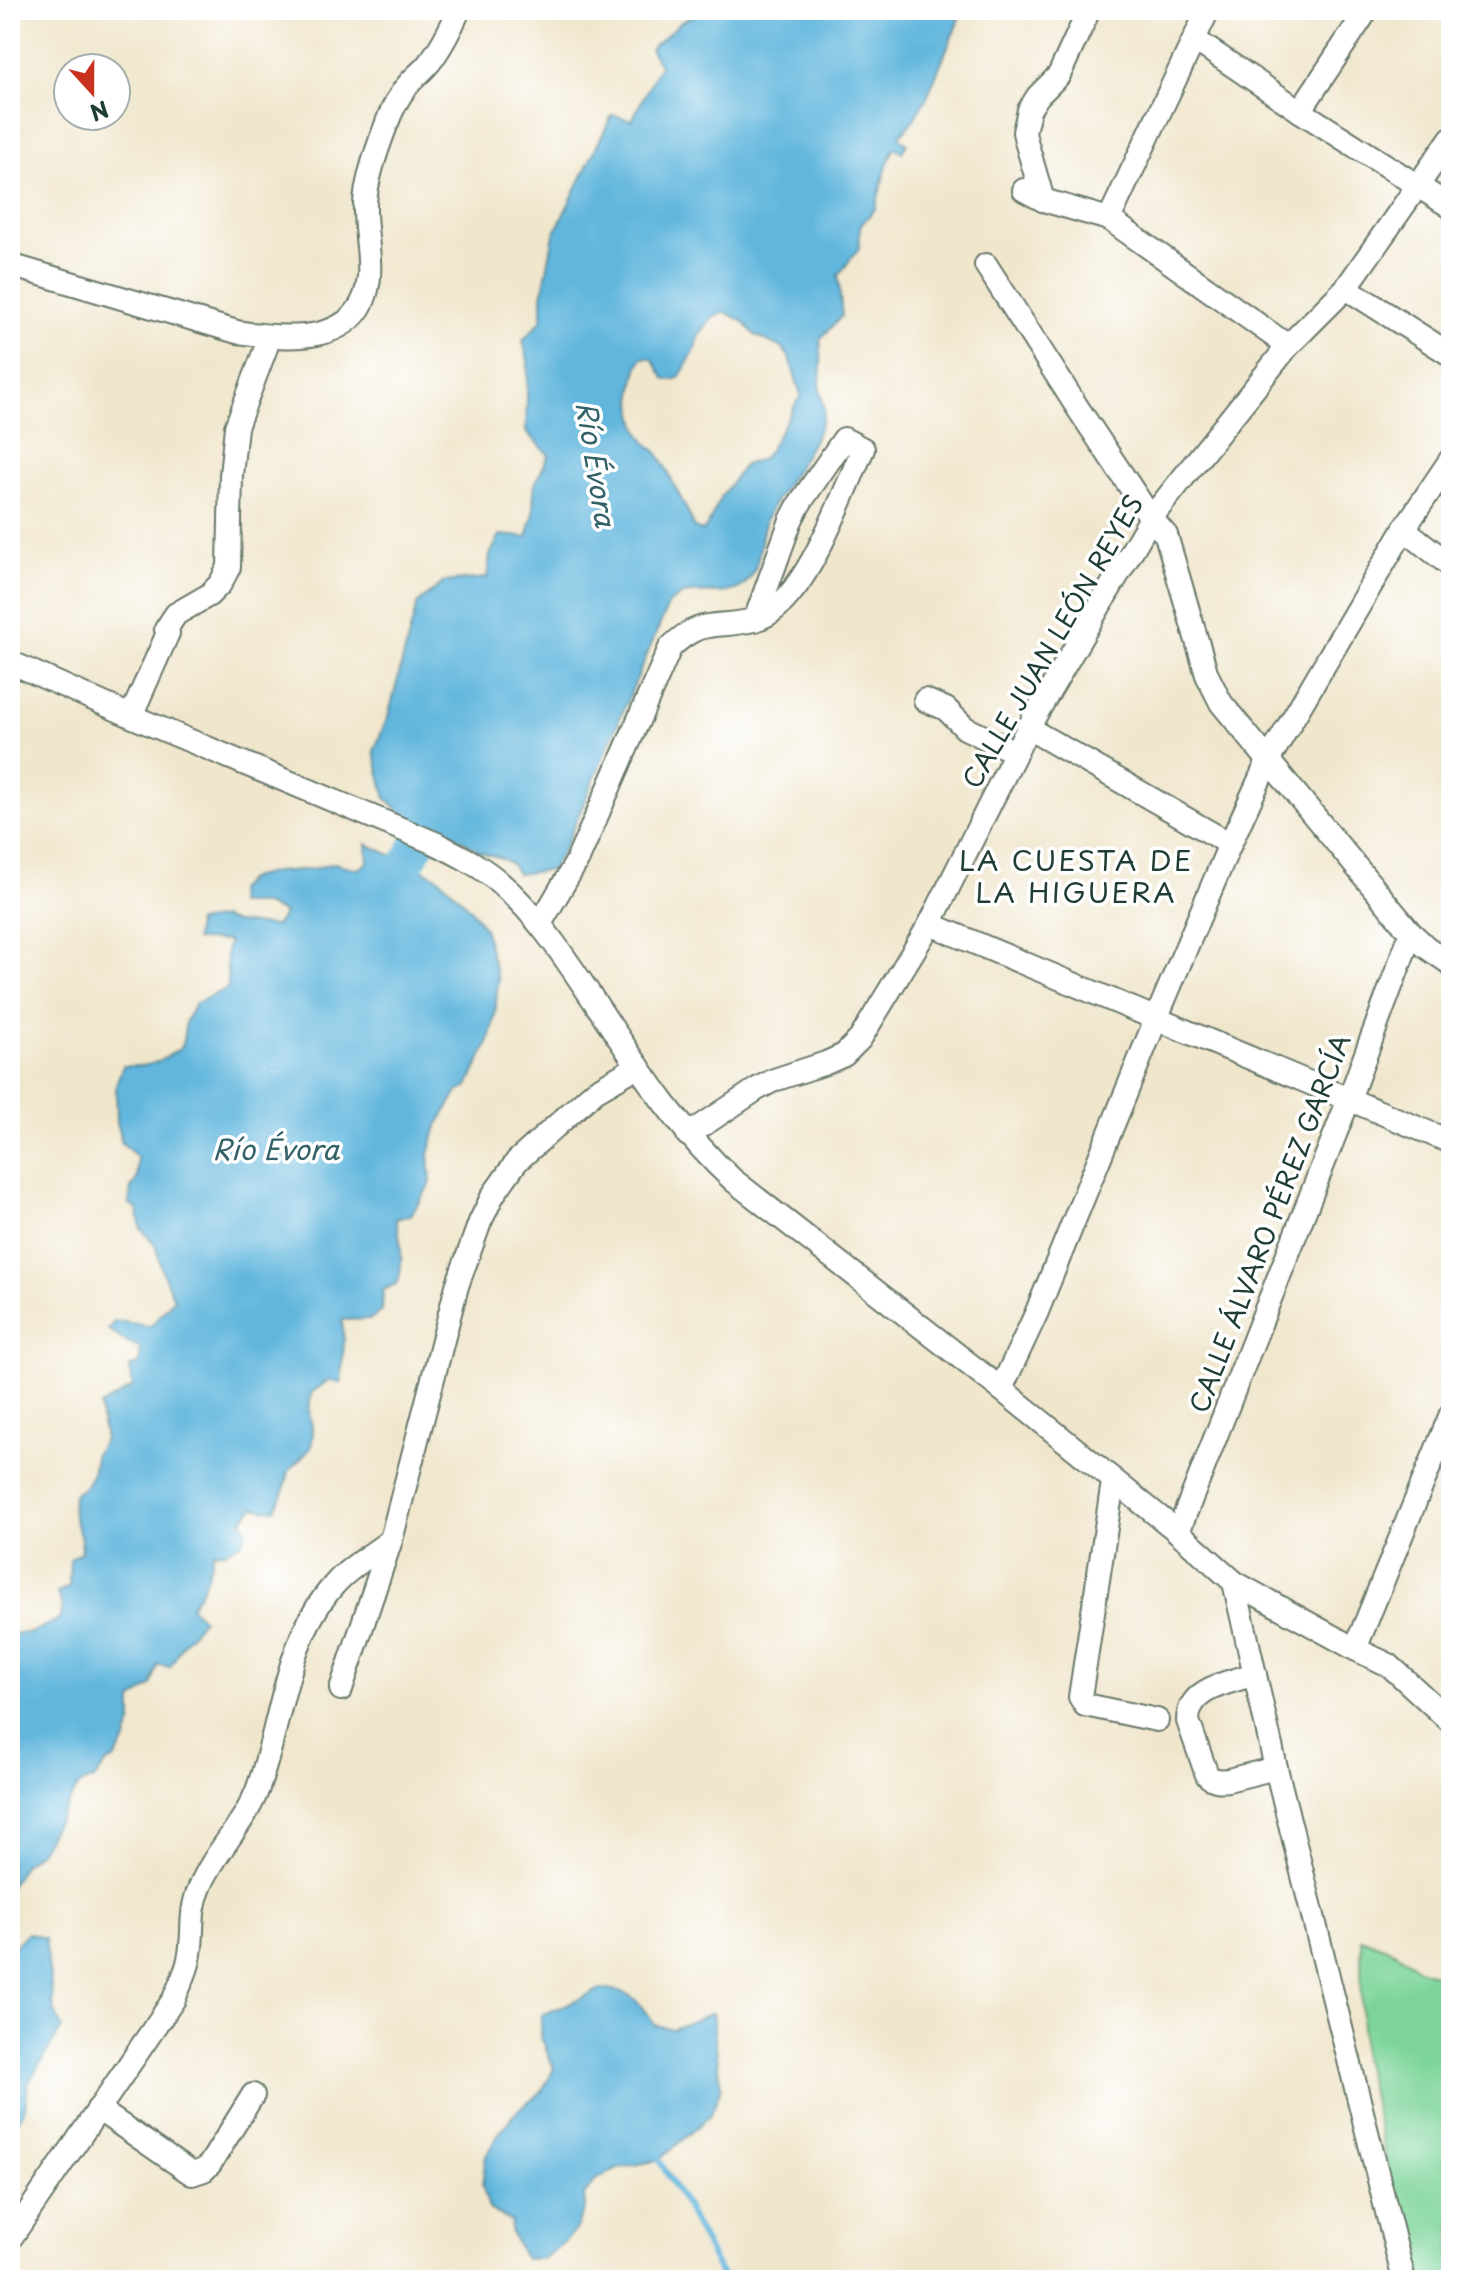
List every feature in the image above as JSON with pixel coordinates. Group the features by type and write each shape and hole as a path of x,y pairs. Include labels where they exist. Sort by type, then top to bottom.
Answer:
{"street":[{"path":"10,265 237,332 270,337 332,331 354,318 364,300 369,278 365,201 386,124 405,88 429,63 449,32 459,10"},
{"path":"1089,10 1059,75 1038,96 1025,121 1034,195 1109,219 1288,346"},
{"path":"1109,219 1208,10"},
{"path":"1300,111 1367,10"},
{"path":"1195,40 1451,207"},
{"name":"CALLE JUAN LEÓN REYES","path":"688,1135 774,1080 826,1063 853,1048 930,924 1028,728 1151,518 1288,346 1346,288 1451,138"},
{"path":"986,265 1151,518 1166,535 1207,675 1221,703 1411,933 1451,964"},
{"path":"1346,288 1451,355"},
{"path":"131,716 168,633 166,629 176,614 209,595 220,584 229,567 231,475 236,427 270,337"},
{"path":"540,924 577,861 670,648 691,630 755,620 779,607 796,587 825,535 863,449 844,439 800,503 755,620"},
{"path":"1001,1389 1036,1314 1156,1019 1268,761 1404,529 1451,459"},
{"path":"1404,529 1451,566"},
{"path":"10,662 464,857 497,880 540,924 688,1135 733,1180 1001,1389 1178,1532 1234,1582 1389,1665 1449,1718"},
{"path":"925,700 946,709 965,728 1015,752"},
{"path":"1028,728 1230,844"},
{"path":"930,924 1451,1142"},
{"name":"CALLE ÁLVARO PÉREZ GARCÍA","path":"1178,1532 1411,933"},
{"path":"341,1689 391,1540 457,1286 480,1222 493,1195 517,1161 595,1091 638,1066"},
{"path":"1355,1649 1451,1414"},
{"path":"1113,1482 1080,1697 1085,1705 1157,1720"},
{"path":"10,2239 174,1999 189,1960 192,1911 200,1887 215,1857 257,1791 296,1650 314,1610 336,1582 391,1540"},
{"path":"1234,1582 1276,1768 1404,2280"},
{"path":"1255,1674 1195,1697 1188,1721 1207,1775 1211,1778 1228,1780 1276,1768"},
{"path":"98,2109 192,2174 210,2164 253,2095"}],"green space":[{"path":"1361,1938 1394,1951 1419,1969 1451,1980 1451,2280 1413,2280 1362,2053"}],"water":[{"name":"Río Évora","path":"703,10 963,10 927,97 899,137 907,144 902,152 894,148 875,209 860,226 859,248 838,276 842,316 820,339 822,423 768,515 758,560 751,576 739,589 685,594 669,603 566,845 551,870 517,874 511,864 501,858 480,852 463,840 448,839 408,819 386,798 374,751 389,714 417,604 444,582 487,578 490,555 500,535 527,537 533,516 534,486 549,455 526,432 528,361 523,340 542,320 542,296 554,234 612,115 632,120 660,65 650,49 681,22","holes":["725,312 743,321 755,335 782,348 789,357 801,395 768,452 762,459 744,465 721,497 703,531 694,528 663,462 641,434 634,413 635,377 642,358 652,358 664,378 679,378 697,346 698,337 713,317"]},
{"name":"Río Évora","path":"367,844 438,877 469,907 484,928 498,980 495,1015 488,1044 468,1086 458,1092 437,1126 429,1154 431,1183 411,1215 396,1219 401,1251 398,1283 383,1290 382,1311 370,1319 342,1320 341,1383 329,1380 311,1393 311,1448 289,1471 275,1509 254,1507 242,1520 247,1530 242,1543 225,1551 213,1552 205,1581 190,1606 203,1619 184,1642 170,1667 158,1665 151,1686 132,1700 132,1720 126,1740 114,1760 108,1762 93,1780 79,1785 39,1852 24,1864 10,1886 10,1767 14,1764 19,1739 10,1731 10,1639 17,1633 30,1633 60,1619 62,1605 57,1593 69,1587 70,1559 81,1552 82,1544 74,1519 74,1494 90,1477 94,1456 104,1437 100,1406 133,1387 130,1367 140,1363 140,1348 108,1329 115,1321 151,1326 174,1299 155,1244 141,1229 137,1209 129,1204 131,1188 137,1179 137,1157 121,1142 116,1084 123,1066 154,1063 182,1047 186,1020 196,1003 228,988 226,953 229,941 195,940 197,922 221,918 235,923 275,926 284,913 262,904 238,904 237,890 250,878 334,863 358,869 368,862"},
{"path":"27,1933 45,1938 54,2010 62,2028 28,2083 25,2109 10,2133 10,1951"},
{"path":"601,1989 627,1994 639,2003 655,2025 673,2029 712,2013 721,2088 710,2116 659,2160 620,2168 597,2179 584,2195 585,2208 574,2233 545,2258 525,2259 510,2231 511,2221 489,2209 482,2185 486,2155 518,2110 541,2093 554,2068 540,2035 542,2015"}],"waterway":[{"name":"Río Évora","path":"386,901 438,808"},
{"path":"659,2160 724,2280"}],"district":[{"name":"LA CUESTA DE LA HIGUERA","path":"1076,875"}]}
